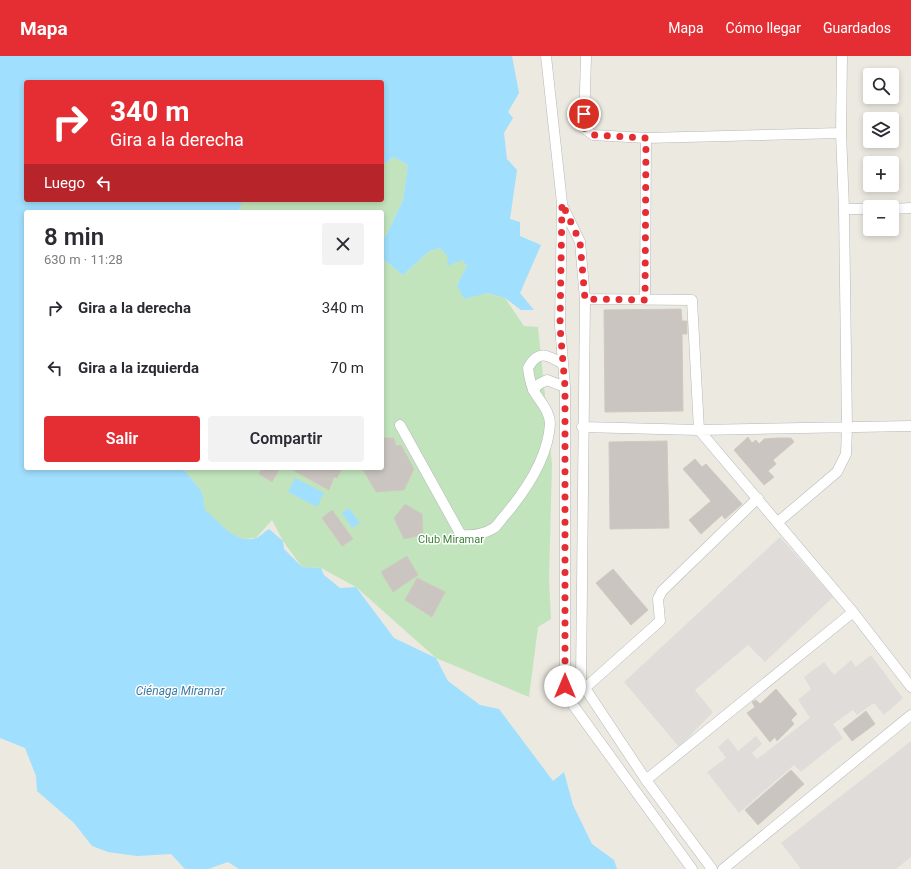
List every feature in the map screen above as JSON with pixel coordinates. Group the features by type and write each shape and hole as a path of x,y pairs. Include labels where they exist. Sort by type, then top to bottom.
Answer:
{"street":[{"path":"546,56 562,203 560,326 565,387 565,686 573,705 692,869"},
{"path":"586,56 584,128 593,135 646,138 841,134"},
{"path":"778,522 837,472 846,454 848,428 844,209 841,134 842,56"},
{"path":"645,300 646,138"},
{"path":"562,203 580,242 585,299 582,427 581,682 646,780 712,869"},
{"path":"899,209 911,208"},
{"path":"844,209 863,209"},
{"path":"585,299 692,300 699,430 853,612 911,687"},
{"path":"400,425 461,535 471,536 495,527 523,492 542,458 550,423 547,410 533,390 528,368 532,359 540,355 549,356 563,364"},
{"path":"533,390 539,384 547,380 565,387"},
{"path":"582,427 699,430 911,426"},
{"path":"585,688 660,621 658,599 662,591 758,498"},
{"path":"646,780 853,612"},
{"path":"723,869 911,715"}],"shaded area":[{"path":"780,537 833,597 765,662 748,645 695,690 713,712 679,747 624,682"},
{"path":"871,655 903,698 884,715 874,703 857,715 853,710 833,724 843,738 801,772 794,765 739,813 707,772 726,758 718,747 728,738 738,751 756,736 762,744 752,753 757,759 810,718 798,700 811,689 804,677 824,662 834,675 851,660 856,667"},
{"path":"911,741 911,857 896,869 801,869 781,843"}],"green space":[{"path":"394,157 408,165 403,200 384,238 384,210 239,210 242,202 384,202 384,164"},
{"name":"Club Miramar","path":"440,248 448,257 462,260 467,266 457,285 505,298 524,326 538,327 552,464 549,580 551,619 538,627 529,697 436,658 356,587 321,568 302,567 283,541 272,520 256,538 242,539 230,533 204,510 202,492 185,470 384,470 384,260 403,275 429,251"}],"water":[{"name":"Ciénaga Miramar","path":"0,56 512,56 519,93 508,112 513,118 504,133 507,159 517,170 510,219 520,222 520,236 541,245 520,293 534,310 521,310 505,298 487,293 464,299 457,285 467,266 462,260 447,266 448,257 440,248 429,251 403,275 384,260 384,238 403,200 408,165 394,157 384,164 384,80 24,80 24,202 242,202 239,210 24,210 24,470 185,470 202,492 205,510 228,531 241,538 248,539 258,537 269,529 283,541 284,549 302,567 321,568 324,575 340,588 356,587 394,638 436,658 448,681 480,705 499,709 553,781 564,772 573,805 592,844 614,860 617,869 239,869 228,862 208,869 185,869 171,854 137,856 108,852 92,846 74,823 37,791 36,776 25,748 0,738"},
{"path":"295,478 324,493 317,507 288,492"},
{"path":"349,508 360,523 352,528 342,513"}],"building":[{"path":"681,309 682,321 687,321 687,334 682,334 683,411 605,412 604,310"},
{"path":"748,437 752,443 756,440 759,444 764,439 777,438 791,438 794,442 773,460 776,464 768,471 774,477 764,485 734,450"},
{"path":"384,438 394,438 396,446 401,445 414,469 404,490 376,492 363,470 384,470"},
{"path":"667,441 669,528 610,529 609,442"},
{"path":"695,459 702,467 706,464 742,504 725,519 722,515 701,534 689,520 711,501 683,469"},
{"path":"261,470 279,470 272,482 259,474"},
{"path":"293,470 341,470 337,478 334,477 329,490"},
{"path":"405,504 422,514 423,535 404,539 394,518"},
{"path":"332,510 353,539 342,546 322,518"},
{"path":"407,556 418,575 393,592 381,572"},
{"path":"613,569 648,610 631,625 596,583"},
{"path":"417,578 445,592 432,617 405,600"},
{"path":"776,689 797,714 791,720 794,724 777,741 775,737 770,742 747,713 755,707 752,702 756,700 760,704"},
{"path":"866,711 875,724 852,741 843,729"},
{"path":"791,770 804,784 758,825 745,810"}],"route":[{"path":"565,686 565,387 560,326 562,203 580,242 585,299 645,300 646,138 593,135 584,128 584,114"}]}
